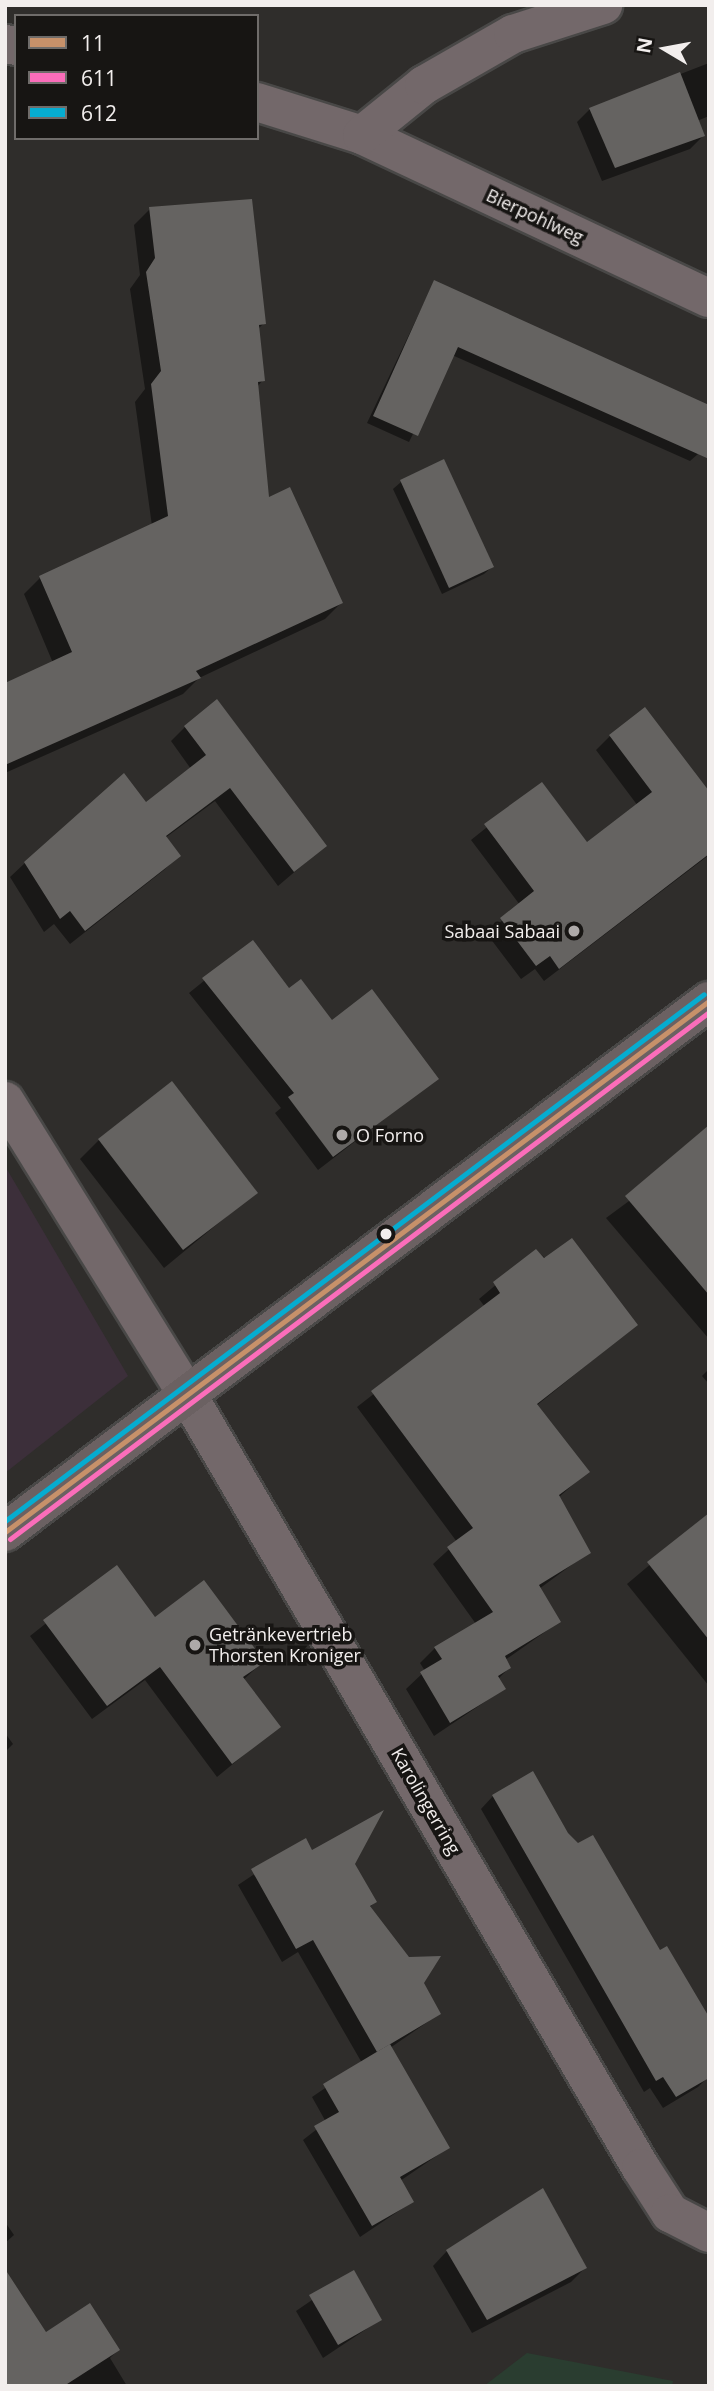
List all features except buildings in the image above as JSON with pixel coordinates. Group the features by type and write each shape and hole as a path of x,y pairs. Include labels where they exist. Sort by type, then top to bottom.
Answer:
{"main road":[{"path":"5,1532 709,1001"}],"street":[{"path":"362,135 424,85 513,34 603,5"},
{"name":"Bierpohlweg","path":"259,103 362,135 709,298"},
{"name":"Karolingerring","path":"5,1101 187,1394 641,2168 670,2213 709,2233"}],"shaded area":[{"path":"5,1166 128,1376 5,1473"}],"green space":[{"path":"527,2353 673,2381 672,2386 484,2386"}],"transit line":[{"name":"612","path":"5,1521 704,994"},
{"name":"11","path":"5,1532 709,1001"},
{"name":"611","path":"10,1539 709,1012"}],"place":[{"name":"Sabaai Sabaai","path":"574,931"},
{"name":"O Forno","path":"342,1135"},
{"name":"Getränkevertrieb Thorsten Kroniger","path":"195,1645"}]}
